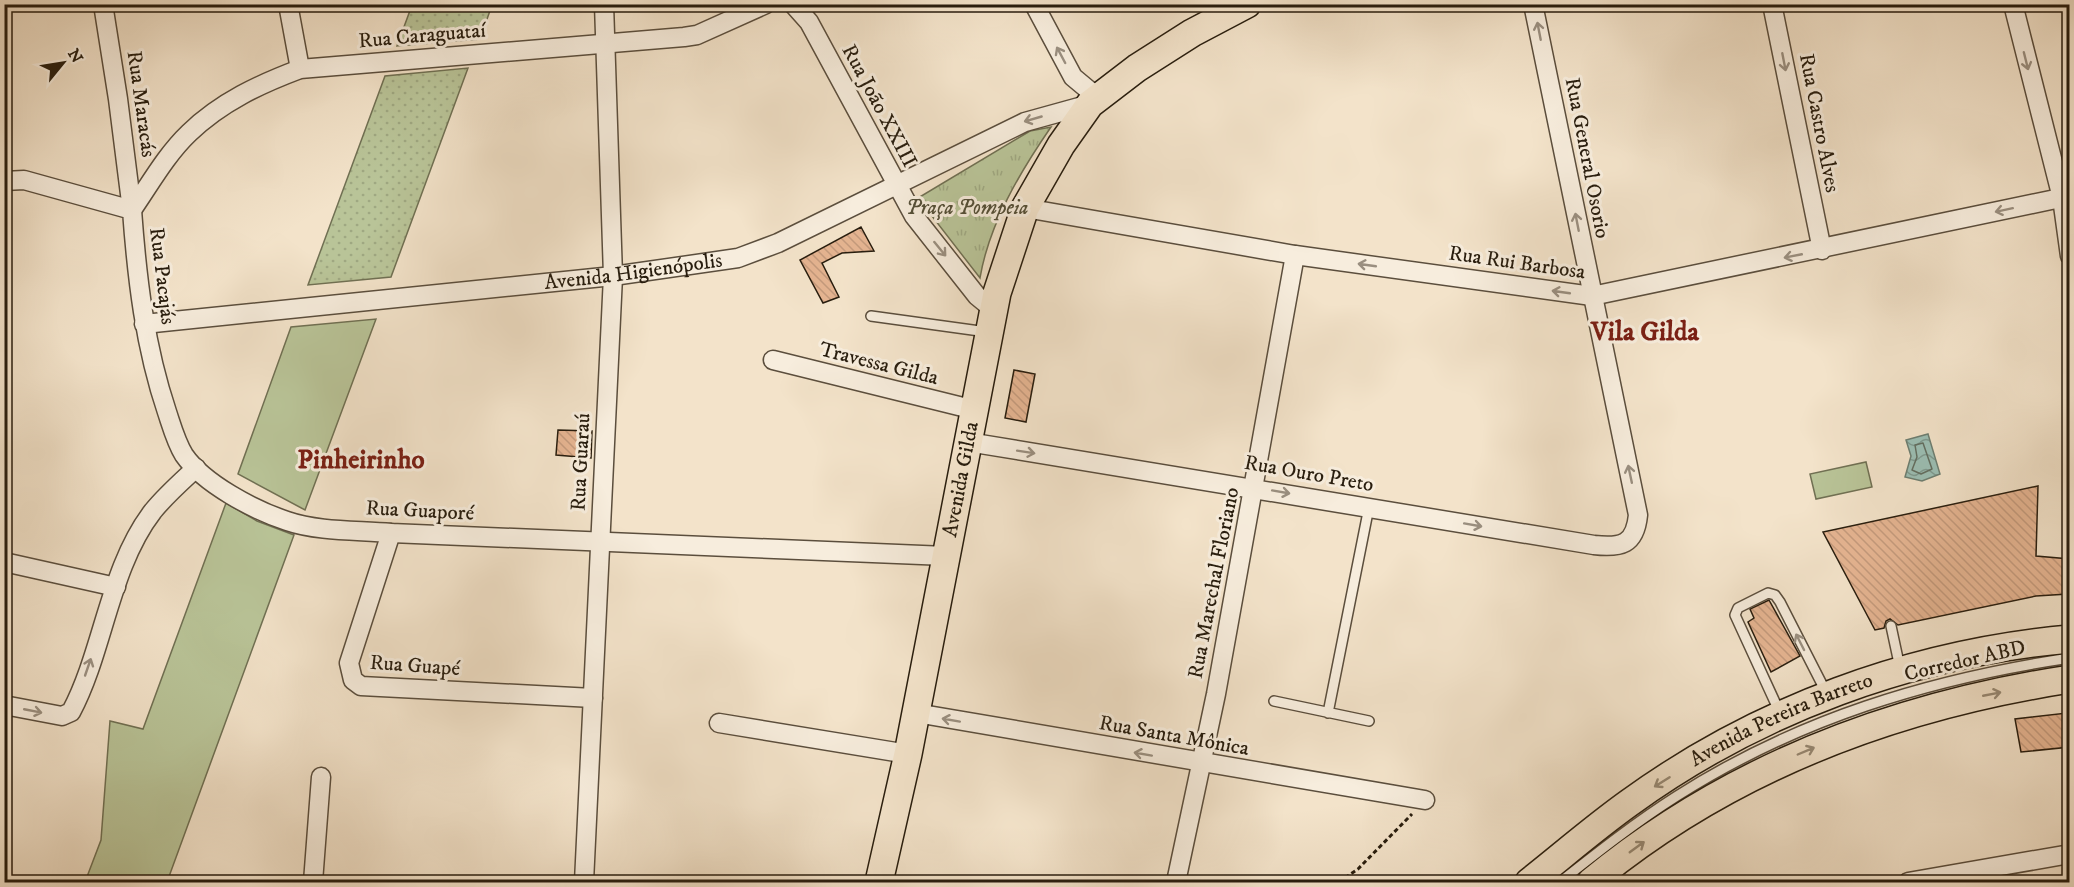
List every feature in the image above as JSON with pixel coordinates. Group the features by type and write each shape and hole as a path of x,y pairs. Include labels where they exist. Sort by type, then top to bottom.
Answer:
{"main road":[{"name":"Avenida Higienópolis","path":"1094,100 1192,33 1247,4"},
{"name":"Avenida Gilda","path":"879,882 908,754 997,293 1025,208 1061,145 1094,100"},
{"name":"Avenida Pereira Barreto","path":"1529,882 1629,803 1694,761 1781,714 1899,662 2070,639"},
{"name":"Avenida Pereira Barreto","path":"1591,882 1642,843 1695,808 1784,761 1896,717 1946,703 2070,679"}],"street":[{"name":"Rua Maracás","path":"103,4 132,210"},
{"path":"288,4 300,69"},
{"name":"Rua Guaraú","path":"584,882 613,276 604,4"},
{"name":"Rua Caraguataí","path":"132,210 171,153 213,113 266,82 300,69 697,35 766,4"},
{"name":"Rua João XXIII","path":"794,4 809,22 894,184 914,216 978,296 992,321"},
{"path":"1034,4 1073,77 1094,100"},
{"name":"Rua General Osorio","path":"1533,4 1638,515 1636,532"},
{"name":"Rua Castro Alves","path":"1772,4 1822,250"},
{"path":"2013,4 2066,197 2070,256"},
{"name":"Avenida Higienópolis","path":"144,324 613,276 738,258 778,243 894,184 1025,122 1094,100"},
{"name":"Rua Pacajás","path":"4,181 24,180 132,210 144,324 159,388 176,440 184,455 196,468"},
{"name":"Rua Rui Barbosa","path":"1025,208 1295,255 1592,296 1822,250 2066,197"},
{"name":"Rua Marechal Floriano","path":"1176,882 1255,488 1295,255"},
{"name":"Travessa Gilda","path":"773,360 975,410"},
{"name":"Rua Ouro Preto","path":"968,442 1610,547 1625,543 1636,532"},
{"path":"4,705 62,716 71,712 116,587 136,539 152,512 196,468"},
{"name":"Rua Guaporé","path":"196,468 216,485 288,522 320,528 600,543 946,556"},
{"name":"Rua Guapé","path":"391,533 349,663 353,680 361,687 593,698"},
{"path":"4,562 116,587"},
{"name":"Rua Santa Mônica","path":"916,713 1201,764 1425,800"},
{"path":"719,723 908,754"},
{"path":"313,882 321,777"},
{"path":"1908,882 2070,854"}],"lane":[{"path":"871,316 992,321"},
{"path":"1328,713 1369,507"},
{"path":"1781,714 1735,615 1738,608 1768,593 1775,595 1780,602 1827,695"},
{"path":"1891,626 1899,662"},
{"name":"Corredor ABD","path":"1560,882 1678,795 1784,738 1884,698 1938,682 2070,658"},
{"path":"1274,701 1369,721"}],"path":[{"path":"1339,882 1358,869 1425,800"}],"green space":[{"path":"412,4 492,5 480,39 397,46"},
{"path":"468,68 391,277 308,285 385,76"},
{"name":"Praça Pompeia","path":"1051,127 1017,180 998,218 984,258 980,278 918,198 1030,131"},
{"path":"376,319 305,510 238,474 291,327"},
{"path":"1866,462 1872,487 1816,499 1810,474"},
{"path":"226,503 257,521 294,535 167,882 85,882 101,840 110,721 143,729"}],"water":[{"path":"1928,434 1940,474 1922,481 1905,477 1911,456 1906,440"}],"building":[{"path":"861,227 874,251 842,253 822,263 839,297 823,303 800,260"},
{"path":"1014,370 1035,374 1026,422 1005,418"},
{"path":"558,430 592,431 591,458 556,455"},
{"path":"2038,486 2036,556 2070,559 2068,594 2036,596 1898,625 1890,619 1886,621 1884,628 1875,630 1823,532"},
{"path":"1769,600 1800,656 1771,672 1748,622 1754,618 1750,609"},
{"path":"2067,713 2070,747 2021,752 2015,719"}],"district":[{"name":"Vila Gilda","path":"1645,332"},
{"name":"Pinheirinho","path":"361,460"}]}
